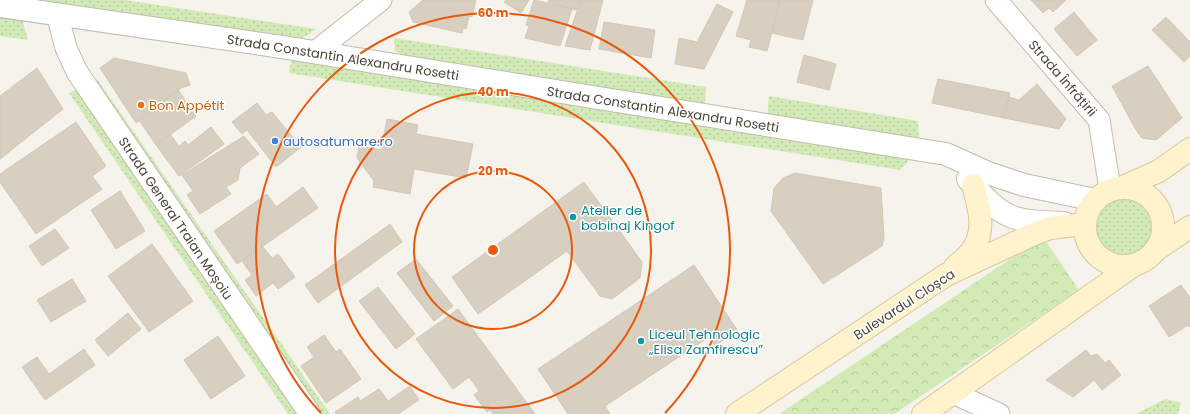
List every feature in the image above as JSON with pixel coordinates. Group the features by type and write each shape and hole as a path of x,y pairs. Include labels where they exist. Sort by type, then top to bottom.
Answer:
{"main road":[{"path":"1134,265 1119,266 1105,262 1094,253 1086,240 1084,224 1088,211 1109,192 1159,171 1190,149"},
{"path":"946,275 971,252 980,233 981,214 973,185"},
{"path":"1109,192 1137,190 1149,197 1158,207 1163,221 1163,236 1157,248"},
{"name":"Bulevardul Cloșca","path":"737,414 946,275 1050,228 1084,224"},
{"path":"923,414 1134,265 1147,259 1157,248 1190,227"}],"street":[{"path":"315,52 381,0"},
{"name":"Strada Înfrățirii","path":"996,0 1098,120 1109,192"},
{"name":"Strada Constantin Alexandru Rosetti","path":"0,6 315,52 946,154 988,173 1024,185 1109,192"},
{"name":"Strada General Traian Moșoiu","path":"57,14 66,48 77,72 310,414"},
{"path":"946,154 973,185 1000,212 1013,219 1026,222 1084,224"},
{"path":"953,393 1000,414"}],"green space":[{"path":"40,0 125,0 316,29 301,39"},
{"path":"0,16 22,19 28,40 0,36"},
{"path":"394,38 706,87 705,107 402,55 395,51"},
{"path":"292,56 912,157 900,170 289,73"},
{"path":"97,79 330,414 318,414 90,84"},
{"path":"80,88 302,414 288,414 69,93"},
{"path":"769,96 918,121 919,140 767,119"},
{"path":"1125,196 1142,201 1147,205 1151,210 1156,227 1151,244 1147,249 1142,253 1125,258 1108,253 1103,249 1099,244 1094,227 1099,210 1103,205 1108,201"},
{"path":"1043,237 1079,290 894,414 779,414"},
{"path":"1165,399 1181,403 1178,414 1136,414"}],"building":[{"path":"423,0 476,0 472,17 469,16 466,29 463,28 462,33 413,22 409,12"},
{"path":"506,0 529,0 521,13 504,2"},
{"path":"534,0 572,9 560,46 525,38 529,26 526,25"},
{"path":"549,0 581,0 577,10 548,2"},
{"path":"581,0 603,0 590,50 565,46"},
{"path":"747,0 780,0 767,51 749,47 751,40 736,36"},
{"path":"780,0 813,0 803,40 772,33"},
{"path":"1031,0 1066,0 1053,12 1049,8 1043,13"},
{"path":"717,4 733,12 704,69 675,64 679,38 697,42"},
{"path":"1074,12 1097,40 1077,56 1054,29"},
{"path":"1166,17 1190,42 1190,56 1184,62 1152,30"},
{"path":"604,22 655,30 651,58 599,49"},
{"path":"804,55 836,64 829,90 797,82"},
{"name":"Bon Appétit","path":"114,58 186,73 190,85 181,88 136,123 100,68"},
{"path":"1148,66 1182,118 1156,140 1142,138 1112,86"},
{"path":"37,68 63,109 0,159 0,96"},
{"path":"938,79 1010,93 1004,118 932,103"},
{"path":"1037,84 1066,119 1059,129 1004,118 1009,97 1019,100"},
{"path":"178,90 196,116 156,145 139,120"},
{"name":"autosatumare.ro","path":"257,103 266,115 272,112 301,147 276,167 247,130 242,134 232,122"},
{"path":"387,119 418,125 416,134 473,144 466,178 414,169 410,194 373,187 374,181 357,158 359,146 381,150"},
{"path":"76,122 106,166 92,176 102,189 36,234 0,182 0,174"},
{"path":"211,127 224,144 179,176 156,145 170,134 179,146 185,141 188,145"},
{"path":"244,136 259,154 240,168 238,180 226,187 231,194 200,214 187,195 193,191 182,175"},
{"path":"795,173 881,188 884,239 882,246 823,284 771,211 774,188 783,178"},
{"name":"Atelier de bobinaj Kingof","path":"584,182 642,262 640,278 612,299 600,296 567,251 478,314 452,277"},
{"path":"303,187 318,208 237,264 214,231 267,194 276,207"},
{"path":"120,191 145,231 116,249 91,210"},
{"path":"390,224 402,242 318,303 305,285"},
{"path":"55,229 69,248 42,266 29,246"},
{"path":"152,244 193,301 149,332 108,276"},
{"path":"262,246 272,258 278,254 295,277 278,289 273,283 256,296 245,280 252,275 242,261"},
{"path":"416,259 453,306 434,321 397,273"},
{"name":"Liceul Tehnologic „Elisa Zamfirescu”","path":"694,265 737,330 715,346 709,337 605,406 610,414 568,414 538,369"},
{"path":"72,279 86,301 51,322 37,300"},
{"path":"1181,285 1190,298 1190,327 1188,325 1169,337 1149,306"},
{"path":"378,287 415,334 396,349 359,301"},
{"path":"458,309 535,414 493,414 490,410 487,412 474,395 479,391 469,377 453,389 416,339"},
{"path":"128,313 141,329 108,356 95,340"},
{"path":"324,335 336,352 340,349 361,379 326,403 301,366 314,357 307,347"},
{"path":"218,336 245,376 211,399 184,360"},
{"path":"84,349 95,365 45,400 22,367 37,357 49,374"},
{"path":"1086,350 1091,356 1097,354 1105,363 1109,360 1121,375 1102,390 1094,380 1073,397 1046,380"},
{"path":"410,386 419,400 398,414 336,414 335,412 358,397 360,401 379,389 388,401"}],"place":[{"name":"Bon Appétit","path":"141,105"},
{"name":"autosatumare.ro","path":"275,141"},
{"name":"Atelier de bobinaj Kingof","path":"573,217"},
{"name":"Liceul Tehnologic „Elisa Zamfirescu”","path":"641,341"}]}
